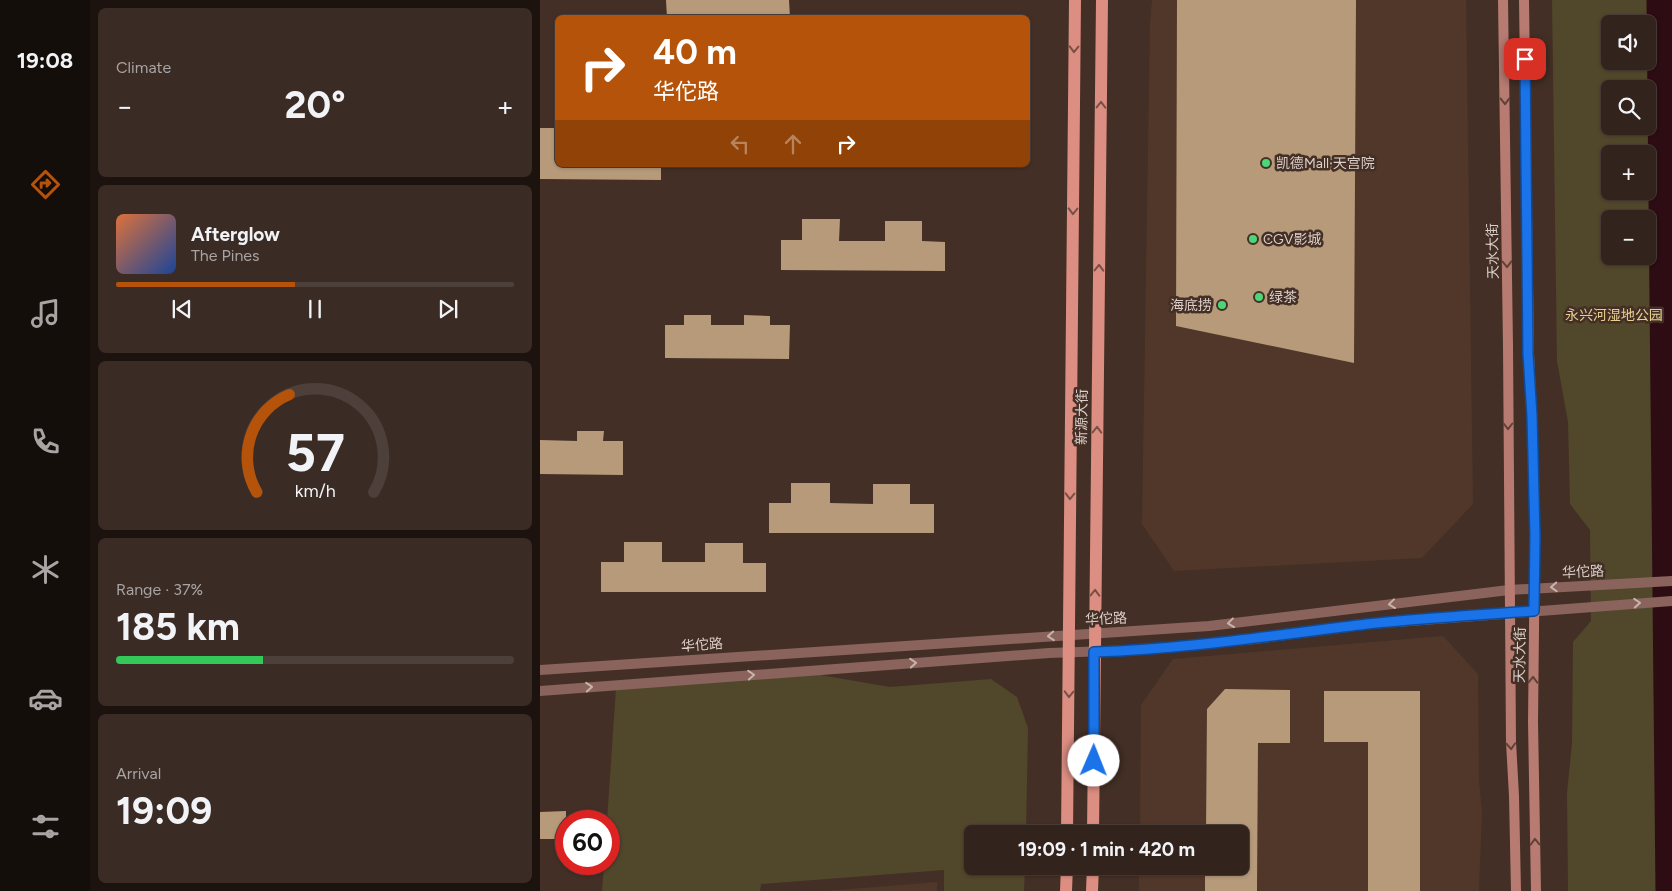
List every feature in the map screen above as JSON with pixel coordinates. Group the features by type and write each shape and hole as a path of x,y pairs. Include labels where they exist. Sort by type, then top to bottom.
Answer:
{"main road":[{"name":"新源大街","path":"1067,825 1075,0"},
{"name":"新源大街","path":"1093,825 1102,0"},
{"name":"天水大街","path":"1503,0 1508,346 1509,613 1516,891"},
{"name":"天水大街","path":"1524,0 1528,354 1532,416 1533,722 1536,891"},
{"path":"1066,891 1067,875"},
{"path":"1092,891 1093,875"}],"street":[{"name":"华佗路","path":"540,670 1209,626 1509,590 1672,581"},
{"path":"540,691 1069,652 1138,650 1255,639 1370,624 1672,601"}],"shaded area":[{"path":"1152,0 1466,0 1473,504 1422,558 1174,571 1142,524 1150,25"},
{"path":"1443,636 1478,674 1479,780 1482,812 1479,891 1139,891 1139,875 1249,875 1249,825 1140,825 1141,705 1173,659"},
{"path":"937,882 937,891 825,891"}],"green space":[{"name":"永兴河湿地公园","path":"1552,0 1672,0 1672,891 1568,891 1567,793 1572,743 1573,642 1591,621 1590,530 1570,504 1568,422 1557,361"},
{"path":"803,672 890,687 991,679 1017,697 1028,728 1026,825 964,825 964,875 1025,875 1024,891 944,891 944,870 761,884 760,891 602,891 603,875 620,875 620,810 608,810 616,688"}],"building":[{"path":"666,0 789,0 790,15 667,15"},
{"name":"凯德Mall·天宫院","path":"1177,0 1356,0 1354,363 1176,326"},
{"path":"540,128 555,128 555,167 661,167 661,180 540,179"},
{"path":"802,219 840,219 839,241 885,241 885,221 922,221 922,241 945,242 945,271 781,270 781,240 802,240"},
{"path":"684,315 711,315 711,325 744,325 744,315 770,316 770,325 790,325 789,359 665,358 665,325 684,325"},
{"path":"577,431 604,431 603,441 623,441 623,475 540,474 540,440 577,441"},
{"path":"791,483 830,483 830,503 873,504 873,484 910,484 910,504 934,504 934,533 769,533 769,503 791,503"},
{"path":"624,542 662,542 662,562 705,562 705,543 743,543 743,563 766,563 766,592 601,592 601,562 624,562"},
{"path":"1225,689 1290,690 1290,743 1258,743 1257,891 1205,891 1205,875 1249,875 1249,825 1206,825 1207,709"},
{"path":"1324,691 1420,691 1420,891 1368,891 1368,742 1324,742"},
{"path":"555,811 555,839 540,839 540,812"}],"waterway":[{"path":"1662,0 1671,891"}],"place":[{"name":"凯德Mall·天宫院","path":"1266,163"},
{"name":"CGV影城","path":"1253,239"},
{"name":"绿茶","path":"1259,297"},
{"name":"海底捞","path":"1222,305"}],"route":[{"path":"1094,761 1094,652 1138,650 1255,639 1370,624 1534,611 1535,536 1532,416 1528,354 1525,59"}]}
